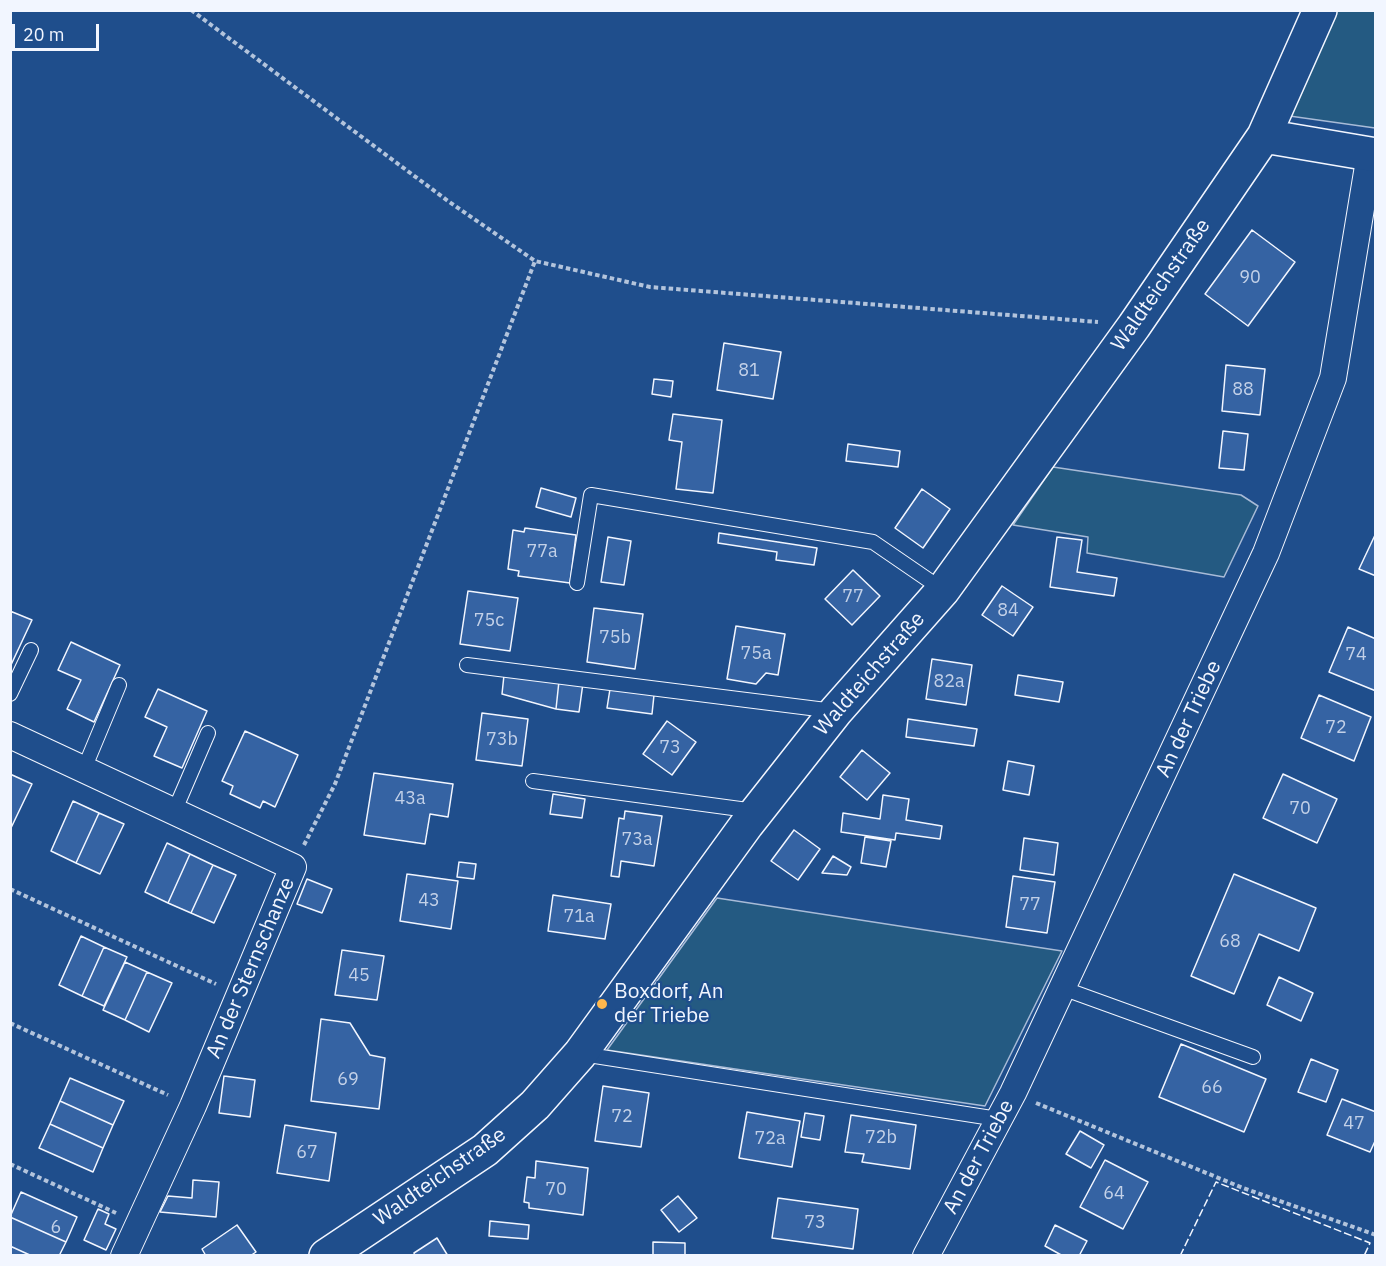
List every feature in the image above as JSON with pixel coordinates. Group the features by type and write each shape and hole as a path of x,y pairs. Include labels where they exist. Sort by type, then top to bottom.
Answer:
{"street":[{"name":"Waldteichstraße","path":"326,1256 485,1150 534,1105 580,1054 757,811 836,711 943,590 1134,326 1264,136 1320,10"},
{"path":"1264,136 1372,154"},
{"name":"An der Triebe","path":"926,1256 1013,1093 1266,553 1333,378 1372,154"},
{"name":"An der Sternschanze","path":"10,735 293,867 193,1106 124,1256"}],"lane":[{"path":"577,583 591,495 873,542 943,590"},
{"path":"10,694 32,650"},
{"path":"467,665 836,711"},
{"path":"84,770 119,685"},
{"path":"174,812 208,733"},
{"path":"532,781 757,811"},
{"path":"1062,988 1253,1057"},
{"path":"580,1054 998,1119"}],"path":[{"path":"191,10 448,201 535,261 650,287 1134,326"},
{"path":"293,867 335,784 535,261"},
{"path":"10,888 239,994"},
{"path":"10,1023 193,1106"},
{"path":"1013,1093 1070,1119 1232,1184 1376,1235"},
{"path":"10,1164 139,1223"}],"shaded area":[{"path":"1305,11 1375,11 1375,128 1261,112"},
{"path":"1053,467 1241,495 1258,506 1224,577 1087,553 1088,537 1013,525"},
{"path":"717,898 1062,951 985,1106 607,1050"}],"building":[{"path":"1252,230 1295,262 1248,326 1205,294"},
{"path":"724,343 781,352 773,399 717,390"},
{"path":"1226,365 1265,369 1260,415 1222,411"},
{"path":"654,379 673,381 671,397 652,394"},
{"path":"673,414 722,420 713,493 676,489 682,442 669,440"},
{"path":"1223,431 1248,434 1244,470 1219,468"},
{"path":"848,444 900,451 898,467 846,461"},
{"path":"541,488 576,498 571,517 536,507"},
{"path":"922,489 950,509 923,548 895,528"},
{"path":"525,528 576,535 570,583 518,576 519,571 508,569 513,530 524,532"},
{"path":"719,533 817,548 814,565 776,560 777,552 718,543"},
{"path":"1376,533 1376,576 1359,569"},
{"path":"608,537 631,541 624,585 601,582"},
{"path":"1057,537 1082,540 1077,572 1117,578 1114,596 1050,587"},
{"path":"853,570 880,596 852,625 825,599"},
{"path":"1002,586 1033,607 1013,636 982,615"},
{"path":"468,591 518,598 510,651 460,644"},
{"path":"594,608 643,614 635,669 587,662"},
{"path":"10,611 32,620 10,667"},
{"path":"736,626 785,634 778,675 766,673 756,684 727,679"},
{"path":"1348,627 1376,639 1376,691 1329,672"},
{"path":"71,642 120,665 94,722 67,709 81,680 58,670"},
{"path":"932,659 972,665 966,705 926,699"},
{"path":"504,675 559,681 556,709 502,694"},
{"path":"1018,675 1063,682 1059,702 1015,695"},
{"path":"559,681 583,683 579,712 556,709"},
{"path":"158,689 207,711 182,768 154,756 167,727 145,717"},
{"path":"610,689 654,695 652,714 607,708"},
{"path":"1319,695 1371,717 1354,761 1301,738"},
{"path":"482,713 528,719 522,766 476,760"},
{"path":"908,719 977,729 974,746 906,737"},
{"path":"667,721 696,742 672,775 643,754"},
{"path":"245,731 298,755 275,807 263,801 260,808 230,794 233,786 222,781"},
{"path":"862,750 890,773 867,800 840,777"},
{"path":"1008,761 1034,766 1029,795 1003,790"},
{"path":"374,773 453,784 448,817 430,814 425,844 364,835"},
{"path":"10,774 32,784 10,830"},
{"path":"1283,774 1337,799 1317,843 1263,818"},
{"path":"553,794 585,799 582,818 550,814"},
{"path":"883,795 909,799 906,820 942,826 940,839 896,833 895,840 841,832 843,813 880,819"},
{"path":"73,801 99,813 76,863 51,851"},
{"path":"625,811 662,816 654,866 621,861 619,877 611,876 619,818 624,819"},
{"path":"99,813 124,824 100,874 76,863"},
{"path":"794,830 820,849 798,880 771,861"},
{"path":"865,837 891,841 886,867 861,863"},
{"path":"1024,838 1058,843 1054,875 1020,870"},
{"path":"167,843 190,854 168,903 145,892"},
{"path":"190,854 213,865 191,913 168,903"},
{"path":"833,856 851,867 847,875 822,873"},
{"path":"459,862 476,864 474,879 457,877"},
{"path":"213,865 236,875 214,923 191,913"},
{"path":"407,874 458,881 451,929 400,921"},
{"path":"1234,874 1316,908 1299,951 1259,934 1234,994 1191,976"},
{"path":"1013,876 1055,882 1047,933 1006,927"},
{"path":"307,879 332,889 322,913 297,904"},
{"path":"553,895 611,904 605,939 548,931"},
{"path":"81,936 104,947 82,996 59,985"},
{"path":"104,947 127,957 104,1006 82,996"},
{"path":"342,950 384,956 377,1000 335,995"},
{"path":"125,962 147,972 125,1020 103,1010"},
{"path":"147,972 172,983 149,1032 125,1020"},
{"path":"1279,977 1313,993 1301,1021 1267,1005"},
{"path":"321,1019 350,1023 370,1055 385,1058 379,1109 311,1101"},
{"path":"1181,1044 1266,1079 1244,1132 1159,1097"},
{"path":"1311,1059 1338,1070 1326,1102 1298,1092"},
{"path":"224,1076 255,1080 250,1117 219,1113"},
{"path":"70,1078 124,1101 113,1125 60,1101"},
{"path":"603,1086 649,1093 641,1147 595,1141"},
{"path":"1342,1099 1376,1112 1376,1139 1370,1152 1327,1135"},
{"path":"60,1101 113,1125 103,1148 50,1124"},
{"path":"747,1112 800,1121 792,1167 739,1158"},
{"path":"805,1113 824,1116 820,1140 801,1137"},
{"path":"851,1115 916,1125 910,1169 862,1162 864,1154 845,1152"},
{"path":"50,1124 103,1148 93,1172 39,1148"},
{"path":"285,1125 336,1133 329,1181 277,1173"},
{"path":"1080,1131 1104,1145 1091,1168 1066,1154"},
{"path":"1105,1160 1148,1182 1123,1229 1080,1207"},
{"path":"536,1161 588,1168 583,1215 529,1208 529,1203 524,1202 527,1177 535,1178"},
{"path":"193,1180 219,1182 216,1217 160,1212 168,1196 192,1198"},
{"path":"21,1192 77,1217 66,1242 10,1217"},
{"path":"678,1196 697,1218 679,1232 661,1210"},
{"path":"778,1198 858,1209 853,1249 772,1238"},
{"path":"98,1209 109,1214 105,1224 116,1229 106,1250 84,1240"},
{"path":"10,1217 66,1242 59,1256 32,1256 10,1246"},
{"path":"490,1221 529,1225 528,1239 489,1236"},
{"path":"237,1225 256,1252 250,1256 206,1256 202,1249"},
{"path":"1055,1225 1087,1241 1079,1256 1063,1256 1045,1246"},
{"path":"437,1238 448,1256 415,1256 414,1253"},
{"path":"653,1242 685,1243 685,1256 653,1256"},
{"path":"10,1246 32,1256 10,1256"}],"fence":[{"path":"1180,1256 1216,1182 1370,1243 1364,1256"}],"place":[{"name":"Boxdorf, An der Triebe","path":"602,1004"}]}
